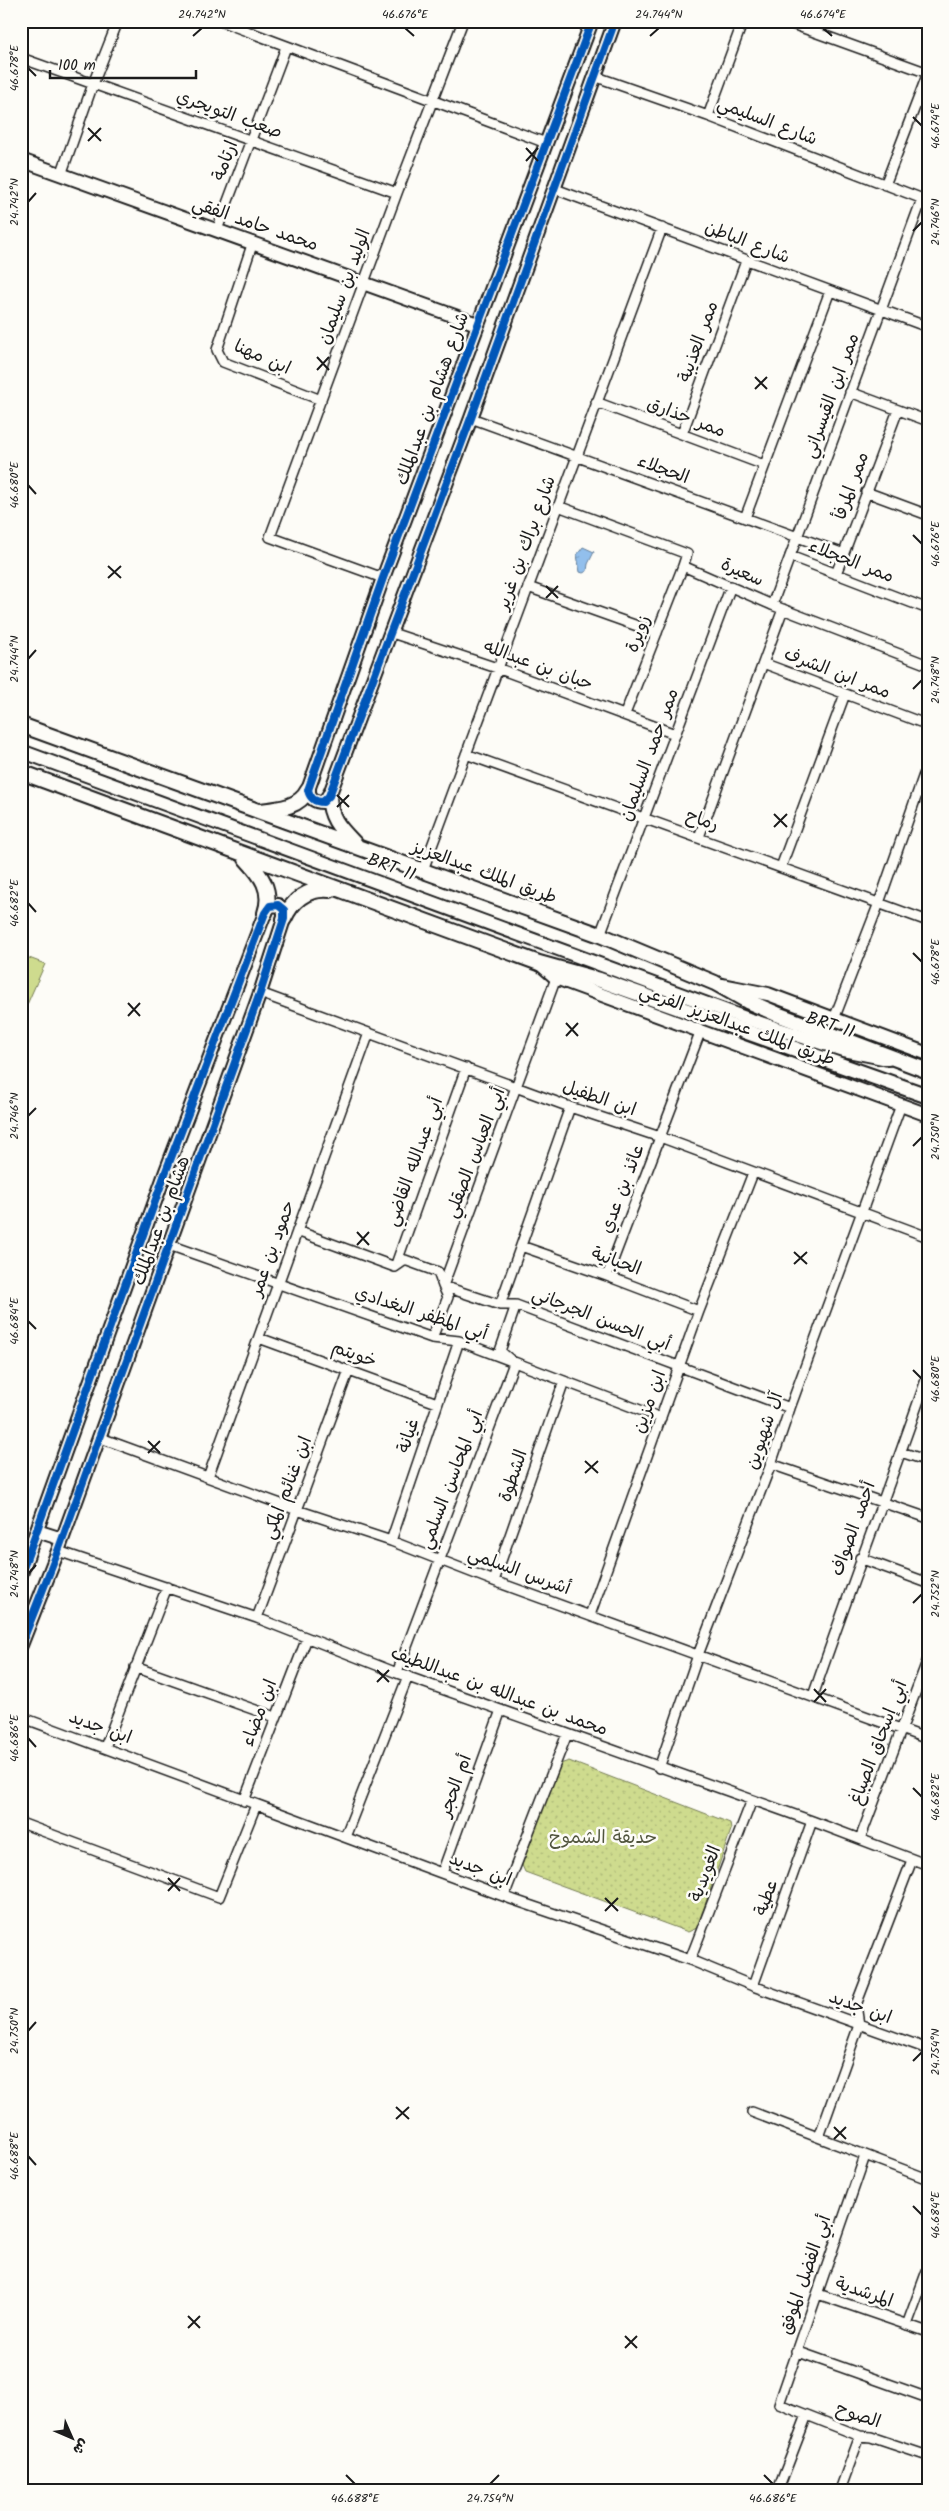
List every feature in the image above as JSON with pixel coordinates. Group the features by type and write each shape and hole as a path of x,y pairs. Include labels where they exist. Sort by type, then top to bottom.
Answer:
{"main road":[{"name":"طريق الملك عبدالعزيز","path":"21,725 256,812 359,847 600,935 715,983 770,1011 928,1071"},
{"path":"21,772 539,963 600,980 928,1096"},
{"path":"256,812 297,804 304,798 308,790"},
{"path":"329,796 330,812 334,821 359,847"},
{"path":"242,855 264,878 268,895 264,913"},
{"path":"284,919 295,902 307,893 319,889 340,890"}],"street":[{"path":"61,175 93,84 118,21"},
{"path":"220,21 242,25 286,47 546,143"},
{"name":"الوليد بن سليمان","path":"383,578 270,536 463,21"},
{"name":"شارع هشام بن عبدالملك","path":"308,790 383,578 592,21"},
{"path":"308,790 312,799 317,802 323,802 329,796 389,632 471,418 615,21"},
{"path":"708,116 743,21"},
{"path":"784,21 928,73 884,185"},
{"name":"ارتامة","path":"217,230 286,47"},
{"name":"صعب التويجري","path":"21,58 397,193"},
{"name":"شارع السليمي","path":"594,76 708,116 925,200"},
{"name":"محمد حامد الفقي","path":"21,160 477,324"},
{"name":"شارع الباطن","path":"555,189 928,327"},
{"name":"ممر ابن القيسراني","path":"772,604 881,310 925,200"},
{"name":"شارع براك بن غرير","path":"423,870 662,228"},
{"name":"ابن مهنا","path":"253,242 216,350 223,362 321,400"},
{"name":"ممر العذيبة","path":"682,434 746,261"},
{"path":"745,518 830,291"},
{"path":"850,392 928,421"},
{"name":"ممر حذارق","path":"596,402 764,465"},
{"name":"ممر المرفأ","path":"836,574 898,410"},
{"name":"الحجلاء","path":"471,418 844,554"},
{"path":"866,492 928,515"},
{"path":"558,506 687,554 683,566"},
{"name":"ممر الحجلاء","path":"790,556 928,609"},
{"name":"سعيرة","path":"683,566 783,609 928,665"},
{"name":"زويرة","path":"625,714 683,566"},
{"name":"ممر حمد السليمان","path":"600,935 731,586"},
{"path":"528,587 657,633"},
{"path":"699,837 783,609"},
{"name":"حبان بن عبدالله","path":"389,632 497,668 675,734"},
{"name":"ممر ابن الشرف","path":"764,664 928,725"},
{"path":"781,867 845,694"},
{"name":"BRT 11","path":"21,751 748,1019 843,1050 902,1061"},
{"name":"رماح","path":"466,754 928,921"},
{"path":"834,1019 879,903 928,763"},
{"path":"264,913 270,906 278,905 284,910 284,919"},
{"name":"هشام بن عبدالملك","path":"21,1574 166,1171 264,913"},
{"name":"هشام بن عبدالملك","path":"21,1645 60,1545 169,1245 260,993 284,919"},
{"name":"طريق الملك عبدالعزيز الفرعي","path":"539,963 556,978 928,1115"},
{"name":"أبي العباس الصقلي","path":"432,1338 448,1297 443,1286 556,978"},
{"name":"طريق الملك عبدالعزيز الفرعي","path":"715,983 768,994 928,1054"},
{"name":"ابن الطفيل","path":"260,993 517,1088 660,1137 928,1237"},
{"name":"BRT 11","path":"748,1019 768,1030 825,1050 838,1060 841,1065"},
{"name":"عائذ بن عدي","path":"607,1276 701,1030"},
{"name":"حمود بن عمر","path":"208,1477 369,1033"},
{"name":"أبي عبدالله القاضي","path":"394,1267 466,1068"},
{"name":"آل شهيوين","path":"660,1768 698,1655 771,1464 860,1213 901,1105"},
{"path":"500,1305 570,1107"},
{"name":"ابن مزين","path":"590,1615 700,1311 753,1173"},
{"path":"297,1231 394,1267 406,1260 438,1272 443,1286"},
{"name":"أبي المظفر البغدادي","path":"169,1245 432,1338 459,1341 661,1418"},
{"name":"الحبانية","path":"521,1246 700,1311"},
{"name":"أبي الحسن الجرجاني","path":"443,1286 500,1305 516,1305 679,1368 790,1408"},
{"path":"514,1363 500,1351 516,1305"},
{"name":"خويتم","path":"259,1338 437,1403"},
{"name":"غيانة","path":"391,1541 459,1341"},
{"name":"أبي المحاسن السلمي","path":"397,1673 514,1363"},
{"name":"ابن غنائم المكي","path":"257,1618 349,1370"},
{"name":"أحمد الصواف","path":"813,1696 860,1558 901,1452 928,1374"},
{"name":"الشطوة","path":"494,1581 564,1382"},
{"name":"أشرس السلمي","path":"98,1437 297,1510 391,1541 494,1581 928,1739"},
{"path":"901,1452 928,1461"},
{"path":"771,1464 928,1518"},
{"path":"37,1531 60,1545"},
{"name":"محمد بن عبدالله بن عبداللطيف","path":"60,1545 167,1587 257,1618 397,1673 812,1821 928,1865"},
{"path":"860,1558 928,1583"},
{"path":"105,1747 167,1587"},
{"name":"ابن مضاء","path":"244,1801 307,1638"},
{"name":"أبي إسحاق الصباغ","path":"860,1839 928,1659"},
{"path":"136,1667 275,1717"},
{"path":"344,1837 408,1676"},
{"name":"أم الحجر","path":"442,1873 501,1710"},
{"name":"ابن جديد","path":"21,1717 105,1747 244,1801 504,1896 690,1960 753,1986 928,2049"},
{"path":"504,1896 567,1734"},
{"name":"الغويدية","path":"690,1960 752,1800"},
{"path":"21,1824 219,1897 256,1805"},
{"name":"عطية","path":"753,1986 812,1821"},
{"path":"819,2137 859,2025 856,2005 912,1860"},
{"path":"752,2112 928,2179"},
{"name":"أبي الفضل الموفق","path":"779,2404 865,2156"},
{"path":"907,2325 928,2268"},
{"name":"المرشدية","path":"818,2294 928,2332"},
{"path":"796,2351 928,2398"},
{"name":"الصوح","path":"779,2404 860,2436 928,2456"},
{"path":"778,2490 807,2415"},
{"path":"840,2490 860,2436"}],"green space":[{"path":"21,955 45,964 21,1018"},
{"name":"حديقة الشموخ","path":"569,1761 730,1823 731,1830 697,1928 688,1932 525,1872 522,1865 560,1764"}],"water":[{"path":"583,547 594,552 587,571 583,573 580,572 577,555"}],"cycle path":[{"path":"592,21 383,578 308,790 311,797 317,801 323,802 329,796 471,418 615,21"},
{"path":"21,1574 166,1171 265,913 270,906 278,905 284,910 284,919 260,993 58,1551 21,1645"}]}
